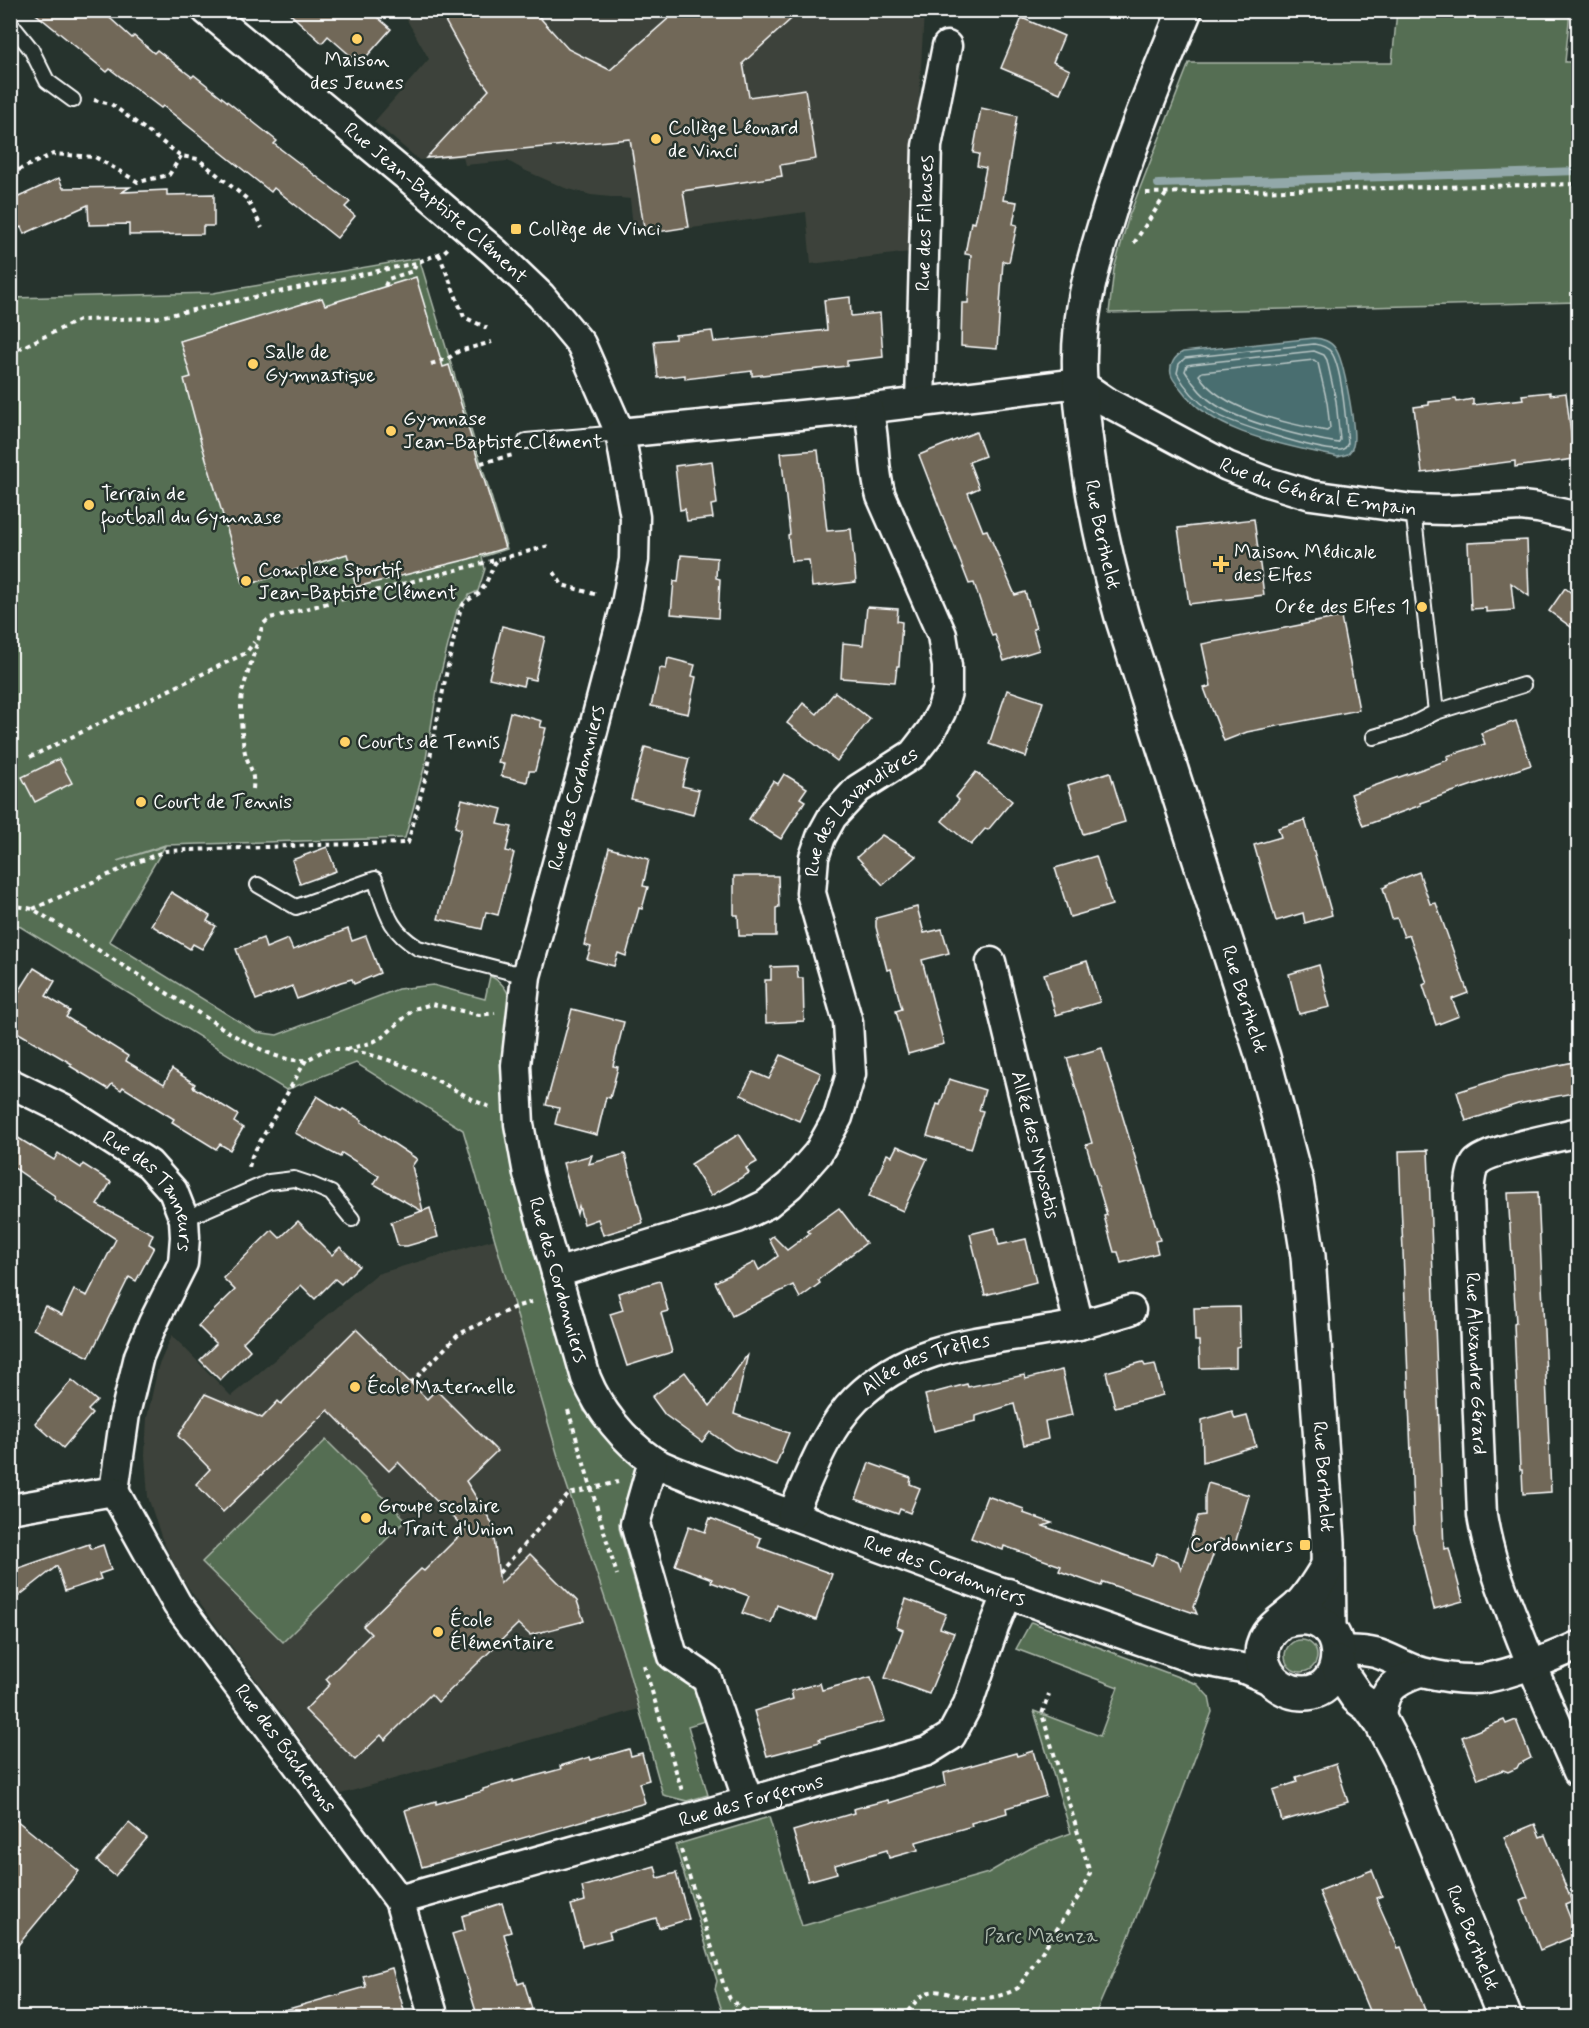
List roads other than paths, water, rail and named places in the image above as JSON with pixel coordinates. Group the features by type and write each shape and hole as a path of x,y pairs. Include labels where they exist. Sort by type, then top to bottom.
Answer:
{"street":[{"name":"Rue Jean-Baptiste Clément","path":"206,10 468,229 542,296 581,344 620,433"},
{"name":"Rue Berthelot","path":"1185,10 1138,125 1092,268 1081,329 1079,383 1089,467 1110,572 1122,617 1263,1057 1296,1182 1308,1256 1335,1648 1348,1684 1381,1722 1400,1758 1505,2018"},
{"name":"Rue des Fileuses","path":"920,403 927,147 947,46"},
{"path":"620,433 868,409 1079,383"},
{"name":"Rue du Général Empain","path":"1079,383 1107,402 1227,466 1311,495 1413,509 1445,510 1521,506 1578,517"},
{"name":"Rue des Lavandières","path":"559,1283 738,1218 766,1204 790,1185 818,1153 838,1117 851,1074 848,1022 811,893 814,857 821,837 832,817 858,789 913,754 931,731 946,692 947,666 942,635 878,486 875,475 872,421 868,409"},
{"name":"Rue des Cordonniers","path":"620,433 635,517 634,560 626,604 526,976 516,1065 519,1125 528,1174 586,1378 593,1394 650,1472 691,1478 1008,1593 1208,1662 1242,1668 1272,1681"},
{"path":"1521,506 1578,495"},
{"name":"Allée des Myosotis","path":"991,962 1079,1325"},
{"name":"Rue des Tanneurs","path":"10,1083 63,1109 149,1164 173,1191 184,1219 183,1263 139,1356 124,1414 114,1491"},
{"name":"Rue Alexandre Gérard","path":"1530,1664 1488,1549 1482,1515 1469,1195 1472,1171 1480,1159 1578,1132"},
{"name":"Allée des Trèfles","path":"792,1515 828,1437 855,1400 889,1371 920,1356 953,1346 1079,1325 1131,1310"},
{"path":"650,1472 635,1524 673,1656 707,1679 748,1801"},
{"path":"10,1509 114,1491"},
{"name":"Rue des Bûcherons","path":"114,1491 177,1604 399,1900 434,2018"},
{"path":"1208,1662 1246,1649 1277,1628 1297,1617 1309,1618 1320,1622 1335,1648 1329,1681 1313,1692 1293,1692 1282,1689 1272,1681 1265,1670 1263,1661 1263,1646 1277,1628 1309,1597 1328,1566"},
{"name":"Rue des Forgerons","path":"399,1900 927,1751 951,1737 968,1704 1008,1593"},
{"path":"1335,1648 1376,1653 1420,1672 1450,1678 1485,1678 1578,1646"},
{"path":"1530,1664 1578,1772"},
{"path":"1381,1722 1382,1703 1388,1689 1404,1677 1420,1672"},
{"name":"Rue Berthelot","path":"1313,1692 1332,1699 1353,1711 1370,1724 1400,1758"}],"lane":[{"path":"10,23 32,49 46,81 73,100"},
{"path":"526,441 620,433"},
{"path":"1413,509 1436,712"},
{"path":"1374,737 1404,728 1436,712 1523,685"},
{"path":"258,885 296,907 375,879 396,931 404,940 418,948 526,976"},
{"path":"184,1219 269,1182 294,1179 330,1193 352,1219"}],"water":[{"path":"1314,338 1326,341 1335,348 1346,380 1354,439 1352,450 1338,457 1274,442 1231,428 1195,405 1171,374 1173,361 1183,352"}],"waterway":[{"path":"1158,184 1578,171"}],"place":[{"name":"Maison des Jeunes","path":"357,39"},
{"name":"Collège Léonard de Vinci","path":"656,139"},
{"name":"Collège de Vinci","path":"516,229"},
{"name":"Salle de Gymnastique","path":"253,364"},
{"name":"Gymnase Jean-Baptiste Clément","path":"391,431"},
{"name":"Terrain de football du Gymnase","path":"89,505"},
{"name":"Maison Médicale des Elfes","path":"1221,564"},
{"name":"Complexe Sportif Jean-Baptiste Clément","path":"246,581"},
{"name":"Orée des Elfes 1","path":"1422,607"},
{"name":"Courts de Tennis","path":"345,742"},
{"name":"Court de Tennis","path":"141,802"},
{"name":"École Maternelle","path":"355,1387"},
{"name":"Groupe scolaire du Trait d'Union","path":"366,1518"},
{"name":"Cordonniers","path":"1305,1545"},
{"name":"École Élémentaire","path":"438,1632"}],"park label":[{"name":"Parc Maenza","path":"1041,1936"}]}
